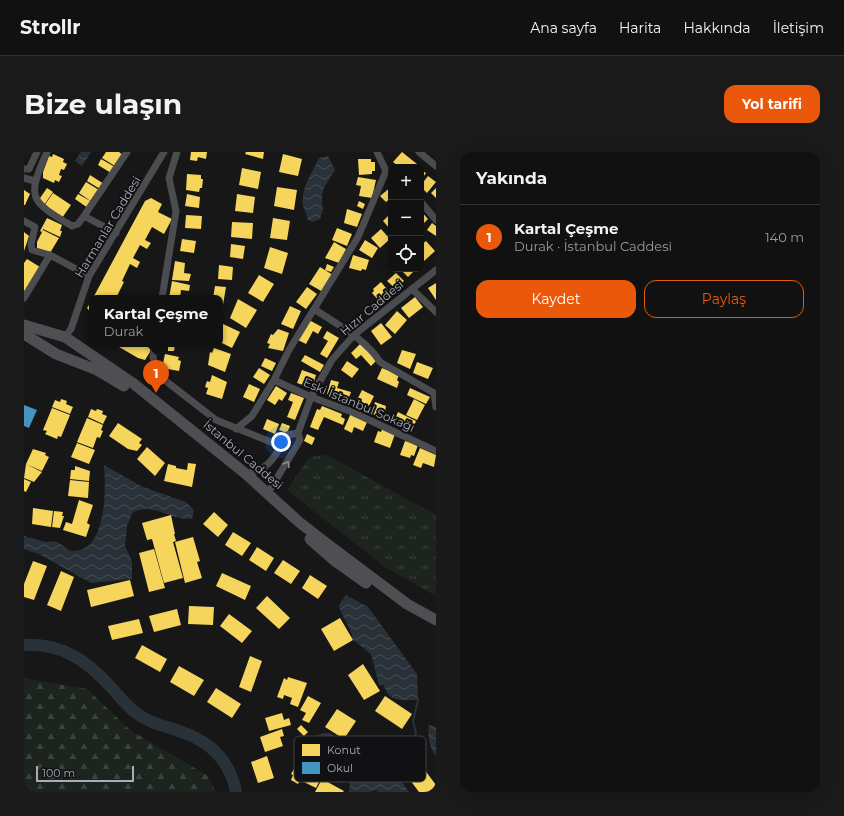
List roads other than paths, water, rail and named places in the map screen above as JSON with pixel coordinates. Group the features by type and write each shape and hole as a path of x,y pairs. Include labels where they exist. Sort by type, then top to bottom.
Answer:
{"main road":[{"name":"İstanbul Caddesi","path":"24,325 65,337 99,366 266,496"},
{"name":"İstanbul Caddesi","path":"24,334 54,353 99,366 140,389 246,474 266,496 335,561 406,608 436,625"},
{"path":"54,353 55,340 65,337"},
{"name":"İstanbul Caddesi","path":"406,608 436,620"}],"street":[{"path":"24,169 29,169 37,152"},
{"path":"47,152 35,180 36,199 42,208 72,226 78,224 84,216 127,152"},
{"name":"Harmanlar Caddesi","path":"65,337 71,329 89,276 164,152"},
{"path":"162,295 176,211 169,178 177,152"},
{"path":"236,429 252,416 274,380 289,350 358,237 388,172 377,152"},
{"path":"419,152 436,166"},
{"path":"24,178 35,180"},
{"path":"424,206 436,220"},
{"path":"84,216 116,233"},
{"path":"24,221 35,227 31,244 32,250 50,256 89,276"},
{"path":"24,298 50,256"},
{"name":"Hızır Caddesi","path":"266,496 300,440 298,433 312,398 332,360 354,335 436,270"},
{"path":"412,289 436,312"},
{"path":"314,309 354,335 380,362 434,393 436,407"},
{"path":"154,347 154,365 162,378 216,420 281,446"},
{"name":"Eski İstanbul Sokağı","path":"274,380 312,398 352,412 436,451"},
{"path":"246,474 264,468 273,460 287,435 298,433"}],"water":[{"path":"81,152 91,152 82,166 75,161"},
{"path":"328,156 335,170 323,190 323,209 320,219 313,222 308,220 304,209 303,193 319,158"},
{"path":"104,465 143,487 186,502 194,510 192,519 175,517 149,509 133,512 127,526 125,546 132,561 132,579 91,583 39,554 24,549 24,536 45,542 57,542 68,550 73,551 84,549 92,541 98,530 102,517 105,488"},
{"path":"346,595 368,607 417,674 418,700 402,700 393,698 386,691 384,685 379,685 371,654 353,640 340,610 339,605"},
{"path":"429,725 436,727 436,757 432,750 428,733"},
{"path":"323,733 330,733 333,736 318,736"},
{"path":"348,782 402,782 409,792 378,792 377,790 369,792 349,792 350,784"}],"waterway":[{"path":"24,645 38,645 62,650 83,661 102,677 128,706 139,715 154,723 190,735 209,746 224,761 229,770 236,792"},
{"path":"415,736 416,733 413,721 418,700"}],"place":[{"name":"Kartal Çeşme","path":"156,393"}]}
